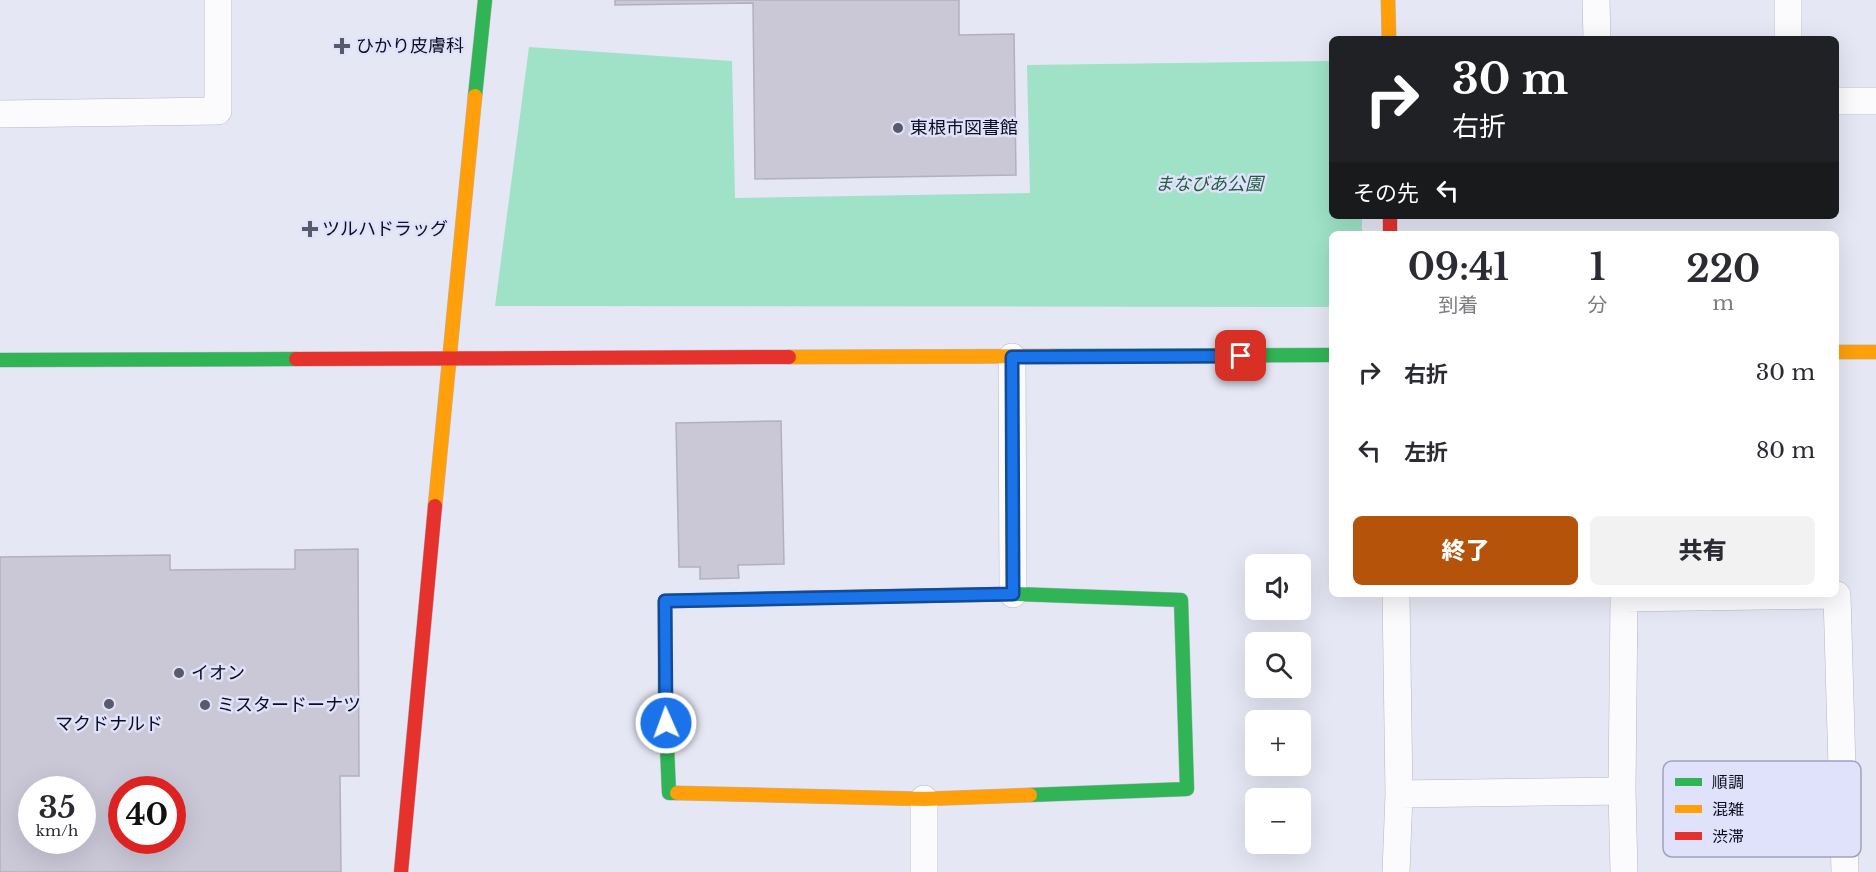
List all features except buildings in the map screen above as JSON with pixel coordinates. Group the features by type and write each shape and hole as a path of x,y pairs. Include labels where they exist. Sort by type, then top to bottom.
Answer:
{"street":[{"path":"0,114 218,111 219,0"},
{"path":"401,872 448,359 484,0"},
{"path":"1388,0 1389,36"},
{"path":"1596,0 1597,36"},
{"path":"1788,0 1788,36"},
{"path":"1839,101 1876,101"},
{"path":"1839,352 1876,352"},
{"path":"0,360 1329,355"},
{"path":"1012,357 1013,594"},
{"path":"1013,594 1181,600 1186,789 924,799 669,793 665,699 665,601 1013,594"},
{"path":"1396,597 1399,794 1396,872"},
{"path":"1624,872 1622,791 1624,598 1695,597"},
{"path":"1837,597 1842,761"},
{"path":"1399,794 1622,791"},
{"path":"924,799 924,872"},
{"path":"1845,857 1845,872"}],"green space":[{"name":"まなびあ公園","path":"529,47 732,61 735,198 1030,193 1027,65 1329,61 1329,219 1362,219 1362,231 1329,231 1329,307 495,306"}],"traffic: fast":[{"path":"475,96 485,0"},
{"path":"1052,356 1329,355"},
{"path":"0,360 296,359"},
{"path":"1013,594 1181,600 1187,789 1030,795"},
{"path":"677,793 669,793 665,699 665,601 798,598"}],"traffic: slow":[{"path":"1388,0 1389,36"},
{"path":"435,506 475,96"},
{"path":"1839,352 1876,352"},
{"path":"789,357 1052,356"},
{"path":"677,793 924,799 1030,795"}],"traffic: jam":[{"path":"1390,219 1390,231"},
{"path":"296,359 789,357"},
{"path":"401,872 435,506"},
{"path":"798,598 1013,594"}],"place":[{"name":"ひかり皮膚科","path":"342,46"},
{"name":"東根市図書館","path":"898,128"},
{"name":"ツルハドラッグ","path":"310,229"},
{"name":"イオン","path":"179,673"},
{"name":"マクドナルド","path":"109,704"},
{"name":"ミスタードーナツ","path":"205,705"}],"route":[{"path":"666,723 665,601 1013,594 1012,357 1241,356"}]}
